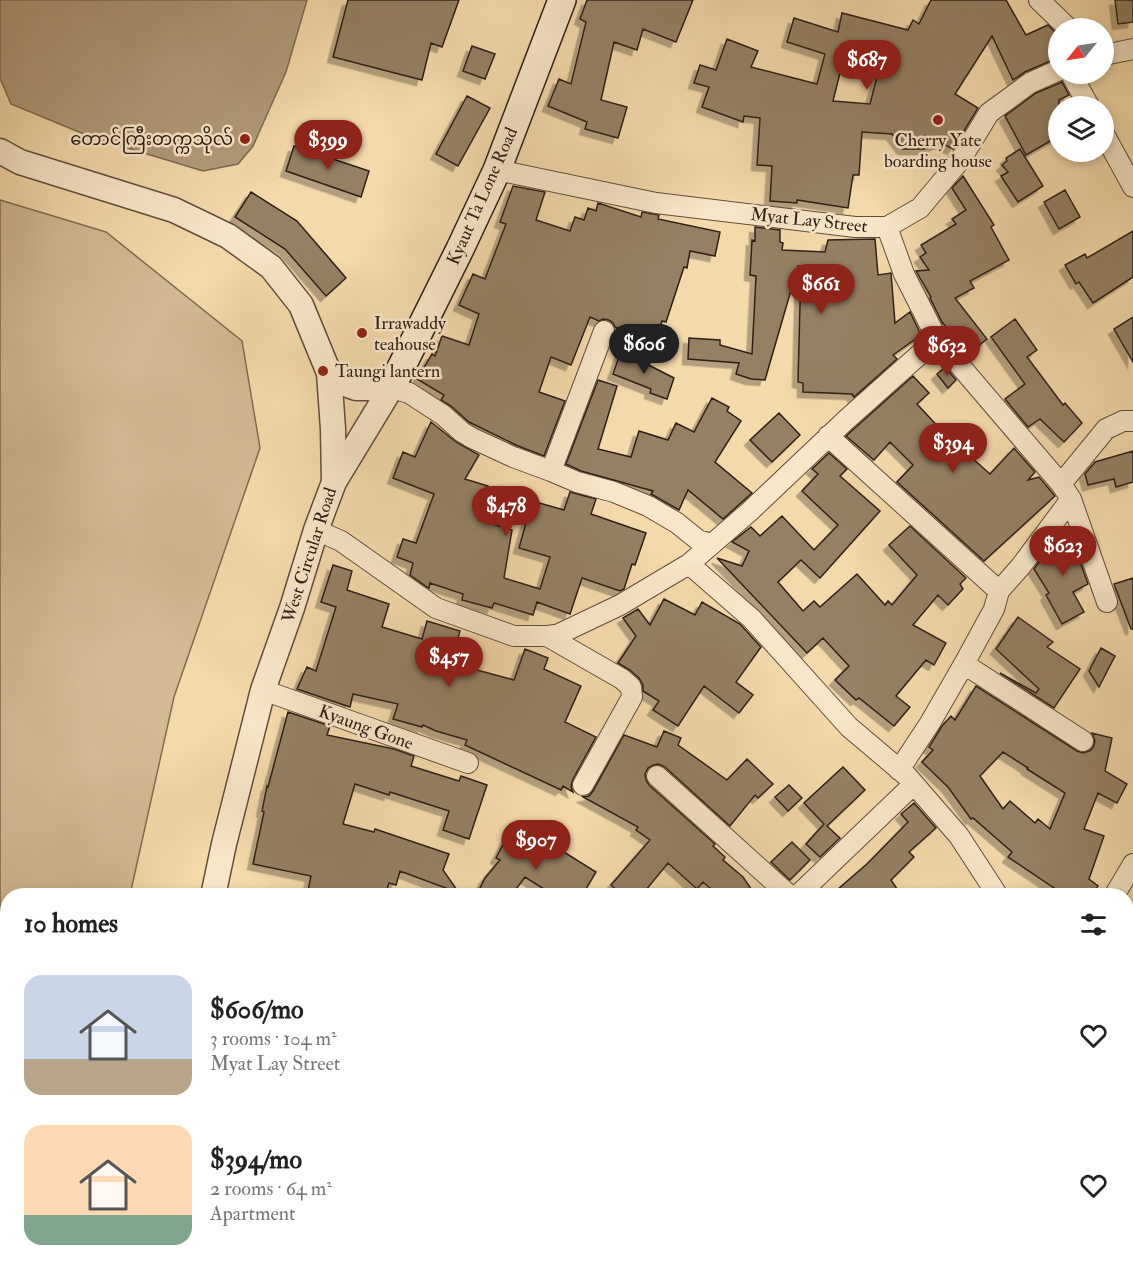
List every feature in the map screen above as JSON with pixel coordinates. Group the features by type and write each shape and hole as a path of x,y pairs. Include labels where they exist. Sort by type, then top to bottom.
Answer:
{"main road":[{"name":"Kyaut Ta Lone Road","path":"392,388 497,170 562,0"}],"street":[{"path":"1039,0 1058,18"},
{"path":"1114,53 1133,49"},
{"name":"Myat Lay Street","path":"497,170 656,203 855,227 887,227 920,208 961,159 990,113 1030,83 1048,75"},
{"name":"West Circular Road","path":"0,151 20,162 174,210 228,236 272,267 301,305 329,373 334,482 263,690 215,888"},
{"path":"1114,152 1133,187"},
{"path":"887,227 904,274 937,339 1066,492 1107,602"},
{"path":"551,471 604,331"},
{"path":"316,530 341,541 436,609 514,636 559,634 620,605 689,564 749,512 828,436 937,339"},
{"path":"329,373 342,383 356,388 392,388 409,393 443,415 472,438 513,457 648,506 698,540 712,544"},
{"path":"334,482 392,388"},
{"path":"899,770 930,723 964,664 994,609 999,591 1021,566 1106,429 1123,421 1133,421"},
{"path":"828,436 999,591"},
{"path":"689,564 752,619 849,727 914,784 959,836 993,888"},
{"path":"547,636 622,679 631,687 632,697 584,785"},
{"path":"964,664 1083,741"},
{"name":"Kyaung Gone","path":"263,690 468,763"},
{"path":"657,777 790,888"},
{"path":"805,888 914,784"},
{"path":"1119,888 1133,864"}],"shaded area":[{"path":"0,0 307,0 286,72 253,146 238,164 203,171 91,137 11,104 0,78"},
{"path":"0,200 106,232 242,341 260,448 174,697 132,888 0,888"}],"building":[{"path":"348,0 459,0 442,47 431,43 422,80 333,57"},
{"path":"587,0 693,0 676,42 643,29 637,50 614,42 601,100 627,107 618,138 585,129 587,122 548,106 559,79 571,84 586,22 580,19"},
{"path":"931,0 1006,0 1026,35 1048,25 1048,62 1013,80 992,36 955,94 978,108 953,149 941,143 924,149 903,149 892,134 862,132 859,175 853,175 848,208 797,200 797,203 770,201 772,166 757,165 760,118 744,116 743,122 702,107 709,87 694,83 700,65 716,70 727,39 758,51 751,67 817,84 825,54 787,42 794,18 838,32 842,13 908,30 913,20 919,24","holes":["842,65 878,73 870,104 833,101"]},
{"path":"1115,0 1133,0 1133,22 1118,24"},
{"path":"472,46 495,54 485,79 463,71"},
{"path":"1057,84 1063,84 1069,95 1048,96 1048,142 1026,155 1005,116 1036,93"},
{"path":"467,96 490,108 458,166 436,154"},
{"path":"294,146 369,171 361,197 286,171"},
{"path":"1020,149 1043,186 1018,202 1001,176 1008,172 1002,165 1007,161 1006,158"},
{"path":"963,176 994,225 991,227 1009,260 970,281 974,288 955,298 987,339 968,354 942,322 916,271 929,270 920,257 926,253 921,245 956,224 952,219 966,210 952,188"},
{"path":"513,186 545,192 536,220 570,231 575,217 584,220 588,208 596,211 598,203 641,217 642,212 659,215 658,219 720,232 715,256 690,251 687,268 684,267 666,322 662,321 651,350 625,342 628,333 615,327 609,320 599,321 590,317 571,365 551,357 539,392 565,401 544,456 469,422 441,400 444,395 417,379 432,354 435,356 442,336 469,345 479,314 459,305 473,274 485,279 506,224 500,222"},
{"path":"1065,190 1080,217 1059,229 1044,202"},
{"path":"251,192 297,221 346,278 326,296 285,249 235,217"},
{"path":"755,227 780,230 782,250 825,252 828,240 875,239 878,275 891,273 895,323 910,312 921,335 893,355 897,359 854,397 852,394 803,392 803,383 798,382 801,266 798,266 765,380 751,379 736,374 739,363 688,359 689,338 720,340 720,345 752,354 756,276 750,275"},
{"path":"1133,231 1133,277 1093,303 1079,282 1076,284 1065,265 1085,254 1087,258"},
{"path":"1133,317 1133,362 1114,329"},
{"path":"1015,319 1037,350 1027,357 1063,405 1065,403 1082,423 1064,442 1040,419 1028,427 1005,399 1025,384 991,337"},
{"path":"621,351 674,378 667,399 650,393 651,389 613,374"},
{"path":"945,367 956,380 948,388 937,374"},
{"path":"913,376 929,393 917,404 943,432 990,474 1014,448 1035,472 1028,480 1039,477 1055,496 984,561 897,482 913,465 890,442 874,460 846,436"},
{"path":"598,380 617,386 598,449 631,457 639,431 668,440 676,423 694,432 712,398 729,407 727,411 741,421 715,462 752,493 723,519 688,490 679,510 651,494 653,491 581,471 566,464"},
{"path":"779,413 800,435 772,462 750,440"},
{"path":"431,422 456,442 479,455 465,479 488,486 479,520 512,530 504,578 540,589 550,557 519,548 532,501 564,510 570,492 596,499 591,514 646,533 624,589 620,591 582,578 570,614 537,602 533,615 494,603 492,608 462,600 463,594 430,583 429,588 410,575 413,563 397,557 403,539 416,543 434,494 393,478 403,452 415,457"},
{"path":"1133,451 1133,482 1116,487 1114,479 1088,485 1085,474 1095,462"},
{"path":"829,453 847,469 840,476 880,511 820,578 801,560 778,582 803,611 814,601 820,607 857,574 885,605 888,601 892,605 917,575 889,545 910,526 966,578 960,584 963,589 948,605 938,595 913,625 946,643 934,665 926,660 896,696 910,707 894,726 859,698 856,700 835,680 849,666 823,638 807,653 717,558 742,566 749,551 732,542 751,527 760,536 782,516 814,550 838,525 802,491 818,474 812,469"},
{"path":"1069,530 1088,584 1073,592 1084,612 1062,624 1046,595 1049,593 1034,569 1059,535"},
{"path":"333,565 352,571 347,590 389,604 382,627 422,639 427,621 460,631 451,663 514,680 525,649 548,658 544,669 581,686 565,722 596,737 573,779 571,786 573,792 563,786 561,790 465,745 467,740 423,725 422,727 393,719 398,704 353,694 350,707 297,689 307,667 316,671 336,607 321,602"},
{"path":"1133,578 1133,629 1131,629 1114,584"},
{"path":"664,599 695,615 702,602 740,624 761,647 736,682 753,695 739,713 704,686 678,726 653,710 659,701 643,691 639,678 618,663 636,636 623,618 638,609 650,625"},
{"path":"1018,617 1053,642 1047,647 1080,669 1054,708 1000,673 1036,693 1039,689 996,649"},
{"path":"1101,648 1115,656 1099,687 1089,671"},
{"path":"976,686 1077,751 1083,753 1093,748 1095,741 1092,733 1112,738 1105,771 1127,784 1117,803 1098,793 1084,829 1104,836 1089,879 1098,886 1097,888 1054,888 1008,857 1012,852 973,818 971,819 948,787 922,762 933,750 929,747 951,716 955,720","holes":["1003,752 1065,793 1050,829 1038,819 1035,823 1010,801 1003,809 980,776"]},
{"path":"288,712 330,726 327,735 394,749 414,756 411,766 459,781 461,776 487,785 469,839 443,830 449,811 390,792 389,795 355,784 343,824 374,832 375,829 449,854 443,870 456,888 446,888 400,871 396,885 389,883 387,888 309,888 311,876 253,864 268,787"},
{"path":"664,731 681,738 678,745 727,780 747,759 773,784 758,798 755,795 730,826 665,767 659,764 653,765 645,774 649,785 715,844 713,846 725,857 723,860 743,877 751,888 710,888 703,882 696,888 668,863 648,888 614,888 611,885 650,840 636,830 638,827 583,797 589,796 593,791 624,735 657,747"},
{"path":"843,767 865,790 827,826 840,838 820,857 806,844 824,824 804,803"},
{"path":"789,785 802,798 788,811 775,797"},
{"path":"914,803 936,828 909,852 914,857 891,880 896,888 839,888 868,863 908,822 901,814"},
{"path":"509,833 551,856 556,847 596,872 587,888 542,888 525,877 517,888 480,888 500,860 496,858"},
{"path":"792,842 810,860 790,880 771,862"}],"place":[{"name":"Cherry Yate boarding house","path":"938,120"},
{"name":"တောင်ကြီးတက္ကသိုလ်","path":"245,139"},
{"name":"Irrawaddy teahouse","path":"362,333"},
{"name":"Taungi lantern","path":"323,371"}]}
